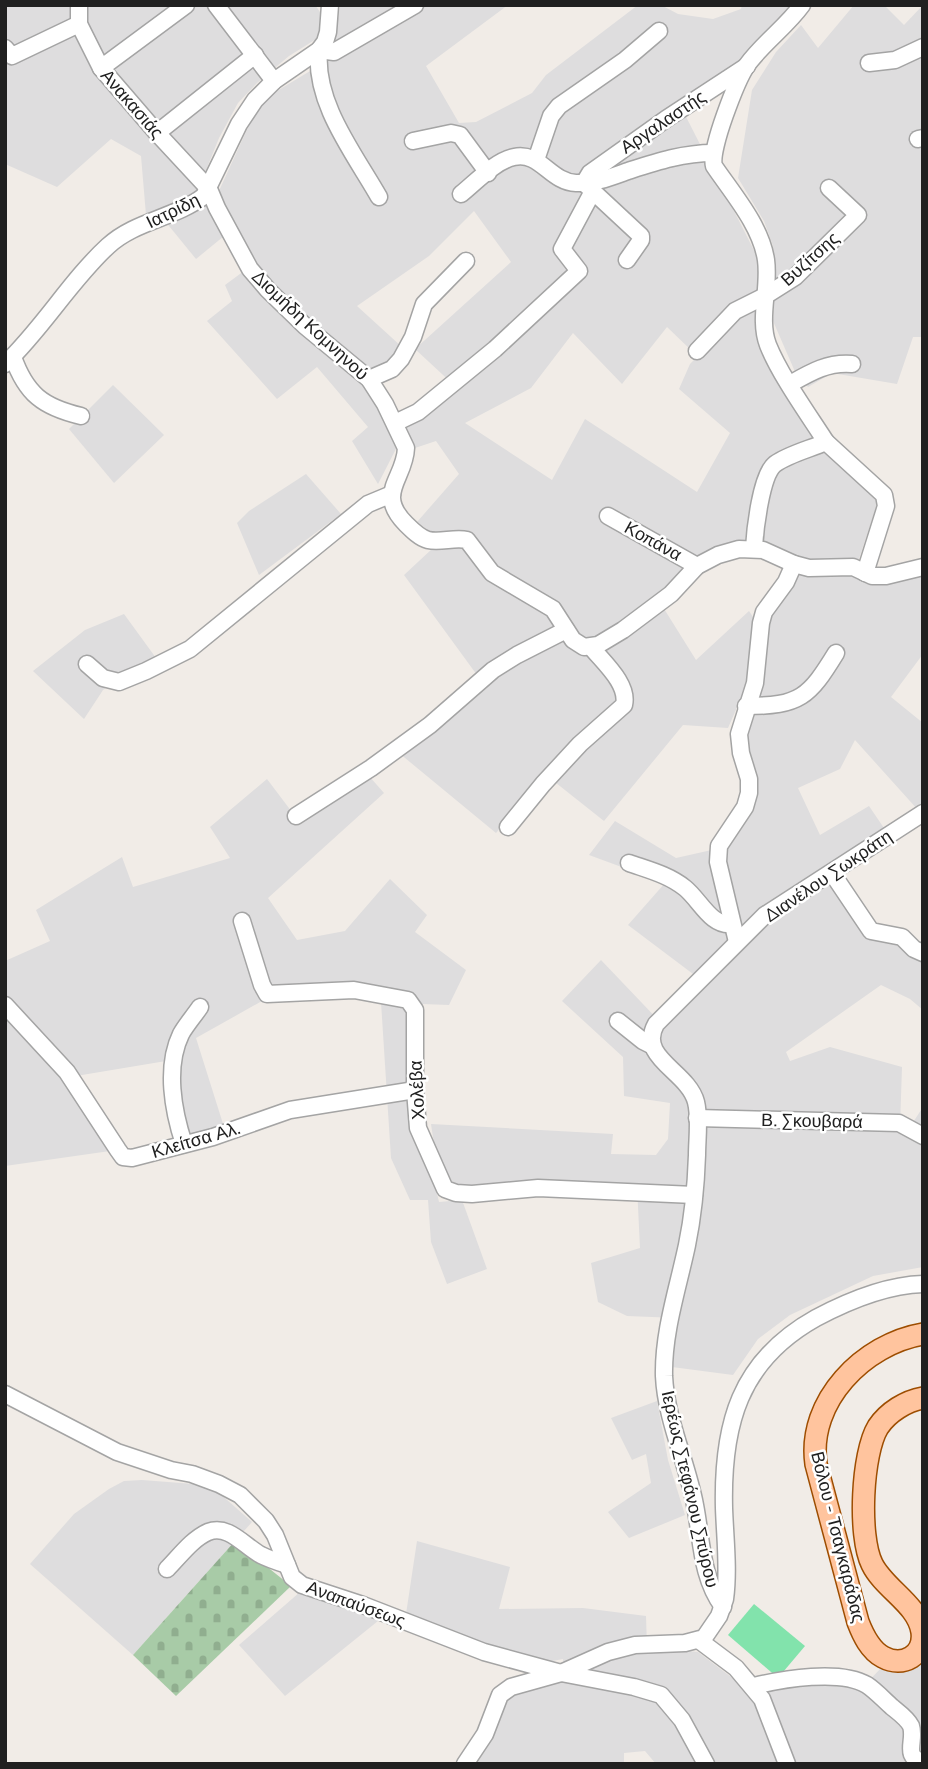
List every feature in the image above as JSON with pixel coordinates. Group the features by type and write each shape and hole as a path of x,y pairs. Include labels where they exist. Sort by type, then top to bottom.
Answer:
{"main road":[{"name":"Βόλου - Τσαγκαράδας","path":"923,1335 887,1346 866,1359 847,1377 823,1411 816,1429 814,1446 816,1464 862,1632 871,1646 883,1657 904,1660 921,1654 922,1637 918,1619 881,1579 868,1555 865,1514 868,1464 876,1430 886,1418 903,1406 923,1398"}],"street":[{"name":"Ανακασιάς","path":"79,5 79,24 101,68 209,189"},
{"path":"101,68 186,5"},
{"path":"216,5 274,81"},
{"path":"319,50 334,52 415,5"},
{"path":"802,5 747,66 725,115 713,153 714,166 748,218 763,248 767,278 764,325 768,345 826,442 884,495 886,506 866,573"},
{"path":"327,10 328,32 319,50 318,66 331,112 379,197"},
{"path":"5,48 12,56 79,24"},
{"path":"536,160 551,116 559,106 625,60 659,31"},
{"path":"869,63 895,60 923,47"},
{"name":"Ιατρίδη","path":"9,360 110,245 136,229 204,197 239,124 255,100 274,81 319,50"},
{"path":"157,133 255,55"},
{"name":"Αργαλαστής","path":"395,423 418,412 495,349 579,271 562,249 588,187 590,173 747,66"},
{"path":"413,141 451,133 460,135 488,173"},
{"path":"588,187 662,160 695,153 713,153"},
{"path":"461,194 508,158 528,156 559,179 588,187 640,236 627,260"},
{"name":"Βυζίτσης","path":"698,351 735,311 795,277 858,215 829,188"},
{"name":"Διομήδη Κομνηνού","path":"209,189 250,269 305,326 369,379 405,443 406,452 393,484 392,494"},
{"path":"369,379 392,369 401,359 413,337 424,304 466,261"},
{"path":"9,360 31,393 59,410 80,416"},
{"path":"790,384 833,363 852,364"},
{"path":"754,548 756,521 772,467 826,442"},
{"path":"87,664 103,678 123,681 190,649 361,510 392,494 398,515 424,538 430,541 454,538 467,540 492,573 511,586 548,604 579,645 590,647 604,642 662,601 697,566 730,551 754,548 794,564 818,569 850,566 872,576 886,576 923,567"},
{"name":"Κοπάνα","path":"608,516 697,566"},
{"path":"652,1045 652,1032 656,1024 737,942 717,857 722,842 745,807 749,793 749,779 741,753 739,734 755,683 761,622 764,612 786,582 794,564"},
{"path":"296,816 371,768 430,725 493,670 566,630"},
{"path":"508,827 580,744 624,705 625,695 621,686 590,647"},
{"path":"746,706 773,706 806,694 817,683 836,653"},
{"name":"Διανέλου Σωκράτη","path":"737,942 765,915 923,813"},
{"path":"629,863 672,879 688,891 713,919 726,925 732,923"},
{"path":"832,873 871,931 902,937 914,950 923,953"},
{"name":"Χολέβα","path":"243,921 267,994 345,989 411,1002 415,1010 415,1090 421,1135 441,1184 449,1192 472,1194 537,1188 694,1195"},
{"name":"Κλείτσα Αλ.","path":"5,1005 67,1072 123,1157 132,1158 213,1137 290,1110 415,1090"},
{"path":"184,1144 174,1108 174,1056 181,1034 201,1007"},
{"name":"Ιερέως Στεφάνου Σπύρου","path":"618,1021 652,1045 689,1087 696,1102 694,1195 688,1243 669,1333 664,1378 676,1438 694,1502 707,1578 723,1607"},
{"name":"Β. Σκουβαρά","path":"697,1118 899,1123 923,1136"},
{"path":"700,1641 714,1626 723,1607 726,1579 725,1453 731,1419 750,1380 765,1359 800,1327 825,1313 884,1290 923,1284"},
{"name":"Αναπαύσεως","path":"6,1397 117,1452 192,1474 240,1495 266,1521 275,1535 292,1577 302,1585 363,1605 484,1652 561,1673 661,1695 682,1720 706,1764"},
{"path":"167,1569 209,1531 222,1530 260,1555 287,1565"},
{"path":"465,1764 485,1734 504,1691 519,1684 561,1673 608,1652 635,1644 700,1641 736,1668 754,1686 771,1718 787,1764"},
{"path":"754,1686 781,1681 829,1678 853,1679 867,1685 909,1722 911,1754 915,1760 923,1762"}],"shaded area":[{"path":"5,5 315,5 326,20 321,36 289,56 238,103 219,138 198,190 146,215 141,156 111,139 57,187 5,164"},
{"path":"340,5 508,5 426,66 459,123 476,122 532,93 546,75 638,5 661,5 678,14 713,19 741,9 742,5 792,5 743,60 679,103 761,264 760,294 692,351 667,327 622,384 573,333 531,388 465,423 552,480 585,419 697,492 730,433 679,389 690,364 738,315 756,309 761,339 776,369 879,498 858,562 815,563 793,559 765,543 741,542 698,557 656,596 696,660 749,611 753,617 751,660 746,687 728,728 683,725 604,821 546,775 496,833 399,753 477,675 404,575 447,535 429,531 417,522 459,474 436,441 415,448 401,425 456,387 415,349 511,262 474,211 429,256 357,306 402,347 391,363 370,370 279,293 243,246 218,193 255,112 272,94 340,53 335,40"},
{"path":"854,5 884,5 904,25 923,5 923,337 913,337 897,384 832,373 808,387 796,374 773,321 773,246 764,221 738,178 752,90 776,52 801,25 818,48"},
{"path":"207,201 224,236 196,259 165,221"},
{"path":"244,271 372,392 398,445 378,484 352,441 368,427 317,367 277,399 207,321 232,301 225,285"},
{"path":"113,385 164,435 114,483 69,429"},
{"path":"306,474 341,514 259,575 237,523 249,511"},
{"path":"795,573 923,573 923,654 891,697 923,723 923,807 918,810 855,740 840,769 798,788 820,835 869,806 886,831 748,919 697,977 628,925 665,883 589,855 615,821 676,858 725,847 748,815 744,733 768,621"},
{"path":"124,614 156,658 118,678 103,690 84,719 33,671 85,630"},
{"path":"369,776 384,793 268,898 297,940 345,931 390,879 427,915 415,932 466,970 449,1005 422,1004 400,993 270,988 262,1001 196,1038 224,1127 186,1138 179,1111 178,1059 64,1078 110,1151 5,1166 5,1016 21,1010 5,994 5,961 50,941 36,910 122,857 133,887 230,858 210,827 267,779 301,824 316,809"},
{"path":"831,879 863,926 901,941 912,957 923,948 923,1010 910,999 881,985 786,1052 790,1061 830,1047 902,1067 900,1127 908,1130 923,1107 923,1267 873,1276 790,1315 758,1339 733,1375 672,1367 677,1318 627,1316 598,1302 591,1263 640,1248 637,1186 472,1187 456,1184 446,1177 434,1144 431,1124 613,1134 611,1154 656,1155 668,1139 670,1103 624,1096 623,1057 562,1001 601,960 663,1025 768,918"},
{"path":"381,1002 407,1003 412,1081 439,1202 462,1200 487,1269 447,1284 431,1242 428,1200 410,1200 391,1158"},
{"path":"657,1401 668,1460 685,1515 629,1538 608,1512 651,1483 646,1454 632,1460 611,1418"},
{"path":"124,1481 194,1484 218,1492 252,1522 133,1655 30,1564 74,1514"},
{"path":"417,1541 510,1567 499,1609 583,1608 646,1616 647,1647 698,1652 739,1683 762,1714 780,1764 656,1764 645,1751 624,1753 624,1764 471,1764 505,1698 520,1689 565,1681 563,1659 547,1662 518,1657 406,1614"},
{"path":"300,1592 336,1601 378,1621 285,1696 239,1645"},
{"path":"922,1662 923,1764 792,1764 764,1690 827,1682 861,1689 883,1666 908,1668"}],"green space":[{"path":"235,1541 291,1586 176,1696 133,1655"},
{"path":"754,1604 805,1646 778,1678 728,1635"}]}
